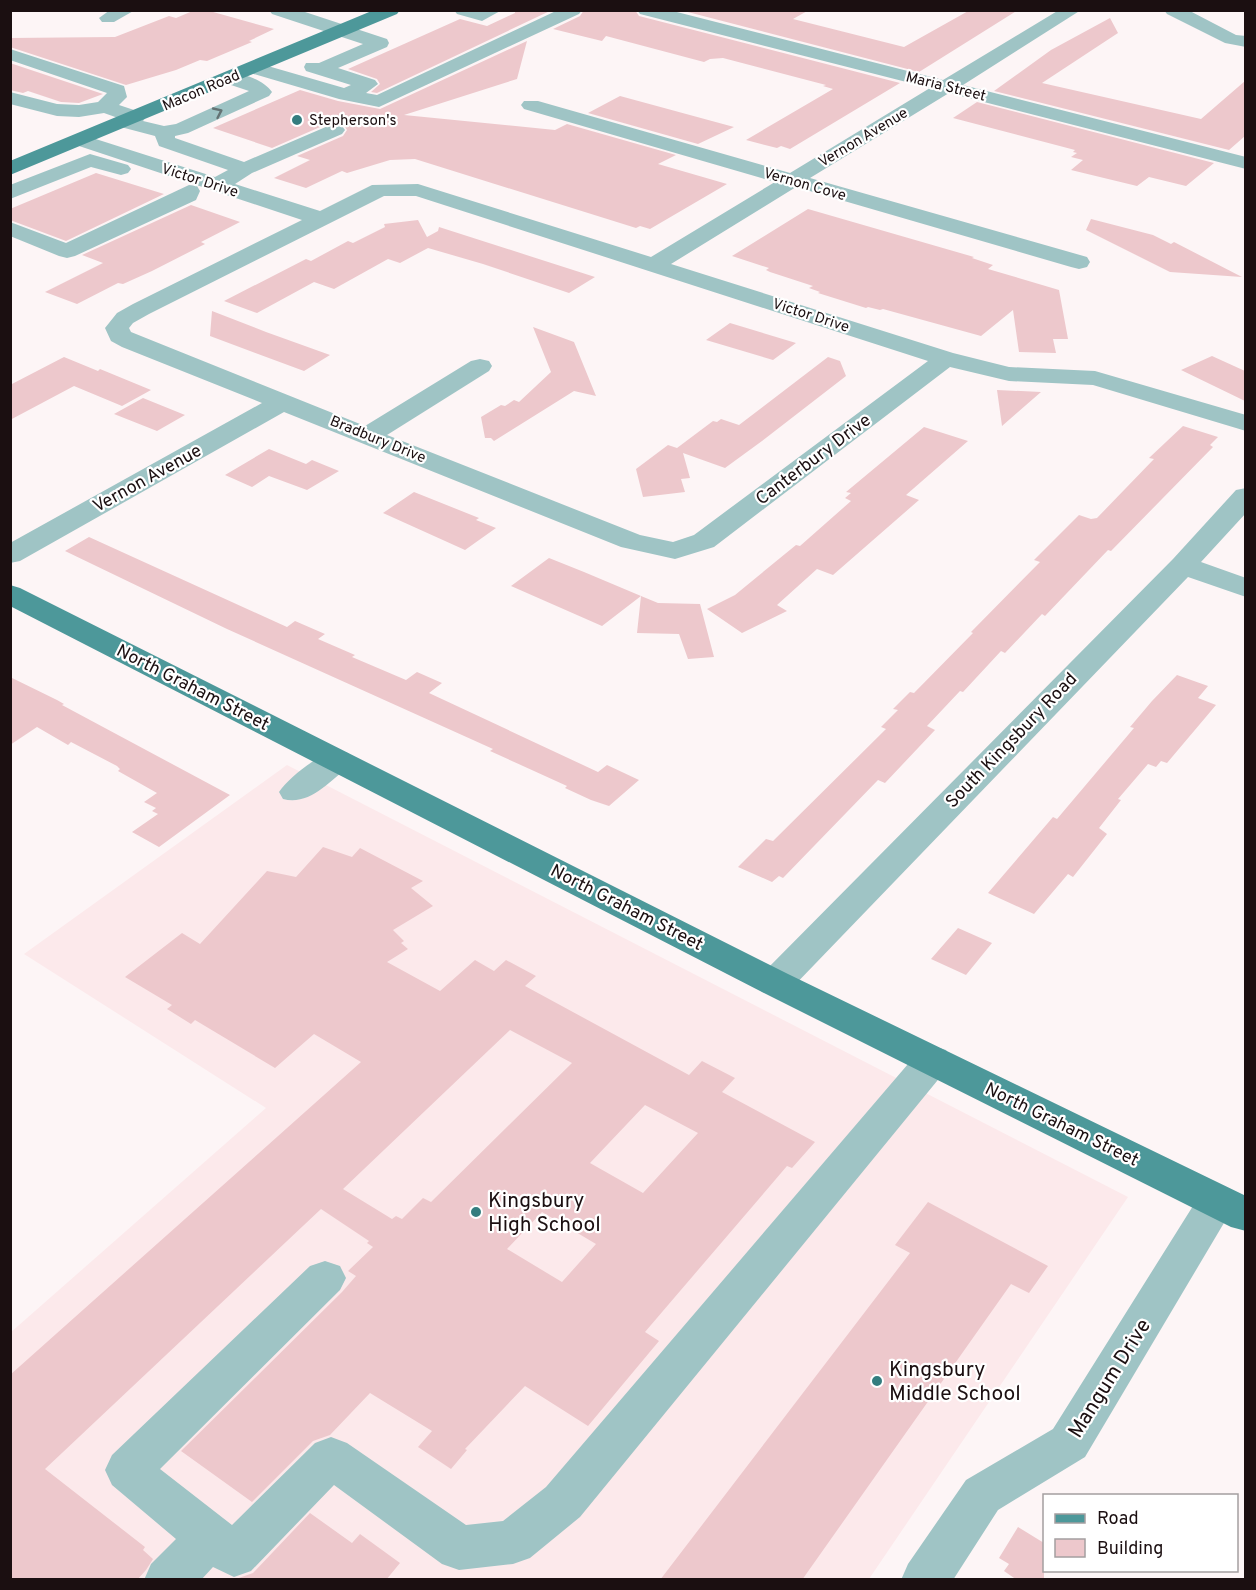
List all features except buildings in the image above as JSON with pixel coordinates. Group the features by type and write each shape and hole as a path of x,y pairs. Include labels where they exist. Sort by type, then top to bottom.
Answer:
{"main road":[{"name":"Macon Road","path":"14,165 130,120 391,10"},
{"name":"North Graham Street","path":"10,594 775,982 1231,1208"}],"street":[{"path":"108,18 126,10"},
{"path":"278,10 380,43 321,69"},
{"path":"463,10 488,13 512,23"},
{"path":"254,68 346,95 379,101 573,10"},
{"name":"Maria Street","path":"646,10 1245,163"},
{"name":"Vernon Avenue","path":"655,264 1072,10"},
{"path":"1173,10 1231,39 1245,42"},
{"path":"308,45 349,57"},
{"path":"10,54 117,90 117,97 105,107 74,113 57,112 10,98"},
{"path":"276,58 369,84 346,95"},
{"path":"229,78 258,87 262,92 172,130 166,142 245,169"},
{"name":"Vernon Cove","path":"531,105 1079,262"},
{"path":"105,107 130,120 270,157"},
{"path":"10,228 67,251 204,186 335,130"},
{"name":"Victor Drive","path":"80,140 204,186 321,219 380,190 418,190 946,358 1009,374 1095,378 1245,423"},
{"path":"10,193 90,160 204,186"},
{"name":"Bradbury Drive","path":"321,219 125,318 117,328 120,336 631,541 675,551"},
{"name":"Canterbury Drive","path":"675,551 704,541 946,358"},
{"path":"369,435 480,366"},
{"name":"Vernon Avenue","path":"10,555 283,402"},
{"name":"South Kingsbury Road","path":"775,982 1183,565 1245,496"},
{"path":"1183,565 1245,588"},
{"path":"295,792 338,760"},
{"path":"325,1278 128,1470 234,1555 331,1457 459,1548 513,1542 563,1502 933,1060"},
{"name":"Mangum Drive","path":"925,1580 982,1495 1069,1443 1231,1208"},
{"path":"168,1580 211,1537"}],"shaded area":[{"path":"287,765 1128,1197 869,1579 11,1579 10,1333 266,1108 24,954"}],"place":[{"name":"Stepherson's","path":"297,120"},
{"name":"Kingsbury High School","path":"476,1212"},
{"name":"Kingsbury Middle School","path":"877,1381"}]}
